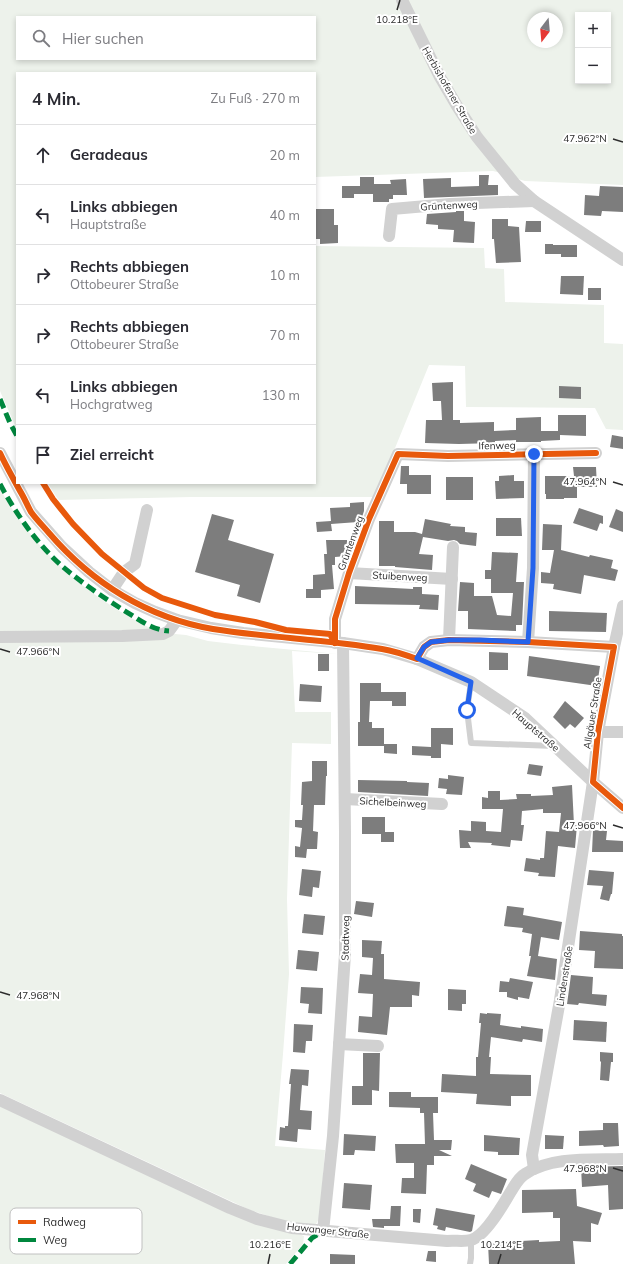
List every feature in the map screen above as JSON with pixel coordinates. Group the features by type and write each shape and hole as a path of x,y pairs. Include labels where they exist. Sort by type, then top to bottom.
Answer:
{"street":[{"name":"Herbishofener Straße","path":"402,0 440,78 477,137 515,184 534,201 623,260"},
{"name":"Grüntenweg","path":"389,236 392,209 450,204 534,201"},
{"name":"Hauptstraße","path":"0,453 16,482"},
{"name":"Ifenweg","path":"398,454 448,456 596,453"},
{"name":"Grüntenweg","path":"339,643 335,619 349,573 369,519 398,454"},
{"path":"528,642 533,568 534,454"},
{"name":"Hauptstraße","path":"17,484 32,512 62,548 112,590 142,606 177,620 211,628 383,649 417,658 471,682 525,718 623,808"},
{"path":"112,590 124,572 135,564 147,510"},
{"path":"449,640 454,547"},
{"name":"Stuibenweg","path":"349,573 452,579"},
{"name":"Allgäuer Straße","path":"593,782 598,732 623,606"},
{"path":"0,637 122,636 163,634 169,631 177,620"},
{"path":"417,658 424,647 431,642 449,640 528,642 614,647"},
{"name":"Stadtweg","path":"323,1231 332,1136 345,954 345,800 339,643"},
{"path":"598,732 623,732"},
{"name":"Lindenstraße","path":"534,1169 532,1156 560,1000 593,782"},
{"name":"Sichelbeinweg","path":"345,800 442,804"},
{"path":"338,1044 378,1046"},
{"name":"Hawanger Straße","path":"0,1100 230,1208 257,1219 292,1228 447,1241 471,1240"},
{"path":"471,1240 479,1236 498,1213 523,1175 534,1169 555,1162 623,1159"}],"lane":[{"path":"471,682 467,710 471,743 556,746"},
{"path":"470,1264 471,1240"}],"shaded area":[{"path":"0,0 398,0 501,173 493,171 316,177 316,72 16,72 16,428 0,391"},
{"path":"407,0 623,0 623,185 525,181 518,179 479,132 454,91"},
{"path":"316,246 484,248 485,268 504,269 505,302 604,305 604,343 623,344 623,430 606,429 595,408 466,407 465,366 429,365 375,497 191,497 57,500 48,484 316,484"},
{"path":"0,489 30,534 66,572 107,603 154,630 0,634"},
{"path":"175,634 186,635 208,641 338,654 292,651 295,712 331,712 331,744 292,743 287,899 289,974 275,1146 325,1150 320,1217 316,1224 299,1224 250,1210 0,1093 0,640 164,637"},
{"path":"0,1106 304,1236 303,1244 286,1264 0,1264"}],"building":[{"path":"479,175 489,175 488,185 498,185 498,195 424,198 423,179 451,178 451,187 479,186"},
{"path":"360,177 374,177 374,184 391,184 390,180 406,179 407,195 393,195 393,199 389,199 389,202 373,202 373,194 354,194 354,198 342,198 342,186 360,186"},
{"path":"600,186 623,187 623,212 602,211 601,216 584,215 585,195 599,196"},
{"path":"316,209 334,209 334,225 338,225 338,243 320,244 320,239 316,239"},
{"path":"464,211 464,221 475,222 474,243 453,242 454,230 438,229 438,225 426,224 427,214"},
{"path":"492,219 508,219 508,226 519,227 521,262 496,263 494,239 492,239"},
{"path":"526,221 541,221 541,232 525,232"},
{"path":"545,244 577,245 577,257 561,257 561,254 545,254"},
{"path":"561,276 584,276 583,295 560,294"},
{"path":"588,288 601,288 601,300 588,300"},
{"path":"453,382 453,420 460,420 460,423 494,422 494,431 516,430 516,418 541,417 541,431 558,431 558,415 586,415 586,436 560,435 560,440 541,442 516,442 516,440 495,441 495,443 425,443 426,420 442,420 441,401 433,401 432,383"},
{"path":"559,386 581,387 581,399 559,398"},
{"path":"612,435 623,437 623,449 610,447"},
{"path":"401,466 409,466 409,475 431,475 431,494 407,494 407,484 400,484"},
{"path":"573,467 596,467 597,487 577,487 577,498 546,499 545,476 574,476"},
{"path":"514,475 514,481 524,481 524,498 496,499 495,481 499,481 499,476"},
{"path":"446,477 473,477 473,500 446,500"},
{"path":"364,502 364,511 362,517 358,517 358,522 331,524 332,531 317,532 316,522 331,521 330,508 350,507 350,503"},
{"path":"579,508 603,516 603,524 600,523 597,531 573,523"},
{"path":"616,509 623,512 623,532 609,527"},
{"path":"212,514 234,520 228,540 274,554 260,603 237,596 240,585 195,572"},
{"path":"496,518 521,518 522,536 496,536"},
{"path":"425,519 451,524 450,526 465,527 465,532 477,533 476,546 460,544 454,540 448,541 423,537 419,554 433,555 432,570 395,566 379,566 379,521 394,521 394,532 415,532 422,534"},
{"path":"543,524 562,525 561,550 589,557 590,555 613,560 611,568 618,570 615,581 584,575 581,594 553,589 554,584 541,583 541,572 550,573 554,550 542,550"},
{"path":"326,540 347,540 347,556 335,557 335,565 332,565 334,589 321,590 321,598 306,598 306,589 313,589 313,575 325,574 324,554 327,554"},
{"path":"492,552 518,553 516,582 524,582 522,625 516,625 516,631 468,629 468,611 458,611 460,582 474,583 474,596 492,596 497,615 511,616 513,593 491,593 491,579 485,579 485,570 491,570"},
{"path":"355,586 413,589 413,587 422,587 422,594 439,595 438,610 419,609 420,605 355,604"},
{"path":"549,611 607,613 606,632 549,631"},
{"path":"489,652 508,653 508,670 489,670"},
{"path":"318,654 329,654 329,671 318,671"},
{"path":"529,656 600,666 597,686 527,676"},
{"path":"360,683 381,683 381,692 406,692 406,706 392,706 392,701 370,701 369,722 372,722 372,728 384,728 384,746 358,746 358,722 360,722"},
{"path":"300,684 322,686 321,702 299,701"},
{"path":"565,701 584,718 575,728 570,724 565,729 553,717"},
{"path":"431,728 453,728 453,745 441,744 441,758 412,755 412,746 431,747"},
{"path":"384,744 397,744 397,754 384,753"},
{"path":"312,761 327,761 325,805 314,805 313,831 318,832 317,849 307,849 306,858 295,857 295,846 300,847 302,828 295,827 295,820 302,820 302,782 312,781"},
{"path":"529,764 543,766 541,776 527,774"},
{"path":"448,775 464,777 462,795 446,794 447,789 438,788 439,778 448,779"},
{"path":"358,780 429,783 428,796 358,792"},
{"path":"572,785 574,825 577,825 575,848 558,846 555,877 538,876 539,873 524,871 526,858 540,860 540,858 544,858 546,831 559,832 561,813 543,813 543,809 522,811 521,825 524,825 522,841 511,840 510,847 491,845 492,843 468,842 471,848 460,848 459,830 471,831 471,821 486,822 486,831 501,832 503,809 482,809 482,797 488,798 488,791 500,791 500,800 517,799 516,794 531,794 531,796 553,795 552,787"},
{"path":"362,817 385,817 385,832 394,832 394,842 381,842 381,834 362,834"},
{"path":"593,830 607,831 606,840 623,841 623,852 592,852"},
{"path":"302,869 321,871 319,888 313,887 312,897 299,895"},
{"path":"589,870 614,872 612,894 609,901 600,899 603,886 587,885"},
{"path":"356,901 374,903 372,917 354,914"},
{"path":"507,906 524,908 523,915 562,922 559,940 541,937 538,956 557,959 555,980 527,976 531,956 529,956 532,934 522,932 523,928 504,926"},
{"path":"304,914 325,916 323,935 302,933"},
{"path":"580,931 622,934 623,969 594,968 595,951 579,950"},
{"path":"362,940 382,941 381,954 384,954 384,979 420,982 419,996 412,995 412,1007 390,1007 387,1035 358,1032 359,1016 372,1017 373,994 358,993 360,974 372,975 373,958 362,957"},
{"path":"298,950 319,952 317,971 296,969"},
{"path":"571,975 593,977 592,994 607,995 606,1006 579,1003 578,1005 567,1004"},
{"path":"510,978 533,982 529,999 518,997 518,1000 507,997 507,992 499,992 500,981 509,982"},
{"path":"301,987 323,988 322,1014 308,1013 309,1004 300,1003"},
{"path":"448,989 466,990 466,1004 462,1004 462,1011 448,1010"},
{"path":"480,1013 501,1014 500,1025 543,1029 542,1042 523,1039 522,1042 491,1037 489,1057 491,1057 490,1074 531,1075 531,1096 511,1096 511,1106 476,1104 477,1094 441,1092 442,1074 476,1076 476,1057 478,1057 481,1023 479,1023"},
{"path":"574,1020 607,1022 606,1042 573,1040"},
{"path":"294,1024 313,1025 312,1041 306,1041 305,1053 293,1052"},
{"path":"600,1052 613,1053 613,1062 611,1062 609,1081 600,1080"},
{"path":"363,1053 380,1053 379,1091 372,1090 372,1105 352,1105 352,1086 363,1086"},
{"path":"291,1069 309,1070 308,1086 302,1085 300,1110 312,1111 311,1130 298,1129 297,1142 279,1140 280,1127 285,1128 285,1126 288,1126 291,1084 289,1084"},
{"path":"389,1092 411,1092 411,1097 438,1097 438,1113 433,1113 434,1140 452,1140 451,1150 439,1150 452,1156 434,1156 434,1165 427,1165 426,1194 401,1193 402,1178 414,1178 414,1163 396,1163 395,1144 425,1144 424,1113 420,1113 420,1108 389,1107"},
{"path":"603,1123 618,1123 619,1146 579,1146 579,1131 603,1130"},
{"path":"344,1134 376,1136 375,1151 355,1150 354,1155 343,1155"},
{"path":"484,1135 520,1138 519,1155 498,1155 498,1152 484,1151"},
{"path":"545,1135 564,1136 563,1149 545,1149"},
{"path":"471,1164 507,1179 501,1194 492,1191 489,1198 473,1191 476,1184 465,1179"},
{"path":"623,1166 623,1209 609,1210 608,1185 582,1187 581,1167"},
{"path":"344,1183 372,1185 370,1210 342,1208"},
{"path":"576,1189 577,1206 602,1213 598,1225 591,1223 591,1242 573,1241 575,1264 489,1264 488,1243 539,1240 539,1242 560,1241 560,1218 553,1218 553,1212 522,1213 522,1190"},
{"path":"391,1206 401,1206 400,1226 384,1226 384,1228 373,1227 372,1219 390,1219"},
{"path":"436,1208 475,1215 472,1231 470,1232 446,1227 445,1231 437,1229 438,1226 433,1225"},
{"path":"413,1209 421,1209 420,1223 413,1222"},
{"path":"428,1251 436,1251 436,1262 426,1261"},
{"path":"330,1254 355,1255 355,1264 330,1264"}],"marked path":[{"path":"0,399 16,434"},
{"path":"0,484 36,539 63,567 93,590 141,621 157,629 169,631"},
{"path":"290,1264 312,1238 323,1231"}],"cycle path":[{"path":"0,453 16,483"},
{"path":"335,643 335,619 349,573 369,519 398,454 448,456 596,453"},
{"path":"16,484 31,512 66,551 84,568 123,596 144,607 189,624 255,635 361,646 391,651 417,659 424,647 431,642 449,640 528,642 614,647 598,732 593,782 623,808"},
{"path":"44,484 53,499 73,524 102,554 144,588 162,598 215,615 255,622 286,630 330,634 335,643"}],"route":[{"path":"467,710 471,682 417,658 424,647 431,642 449,640 528,642 533,568 534,454"}]}
